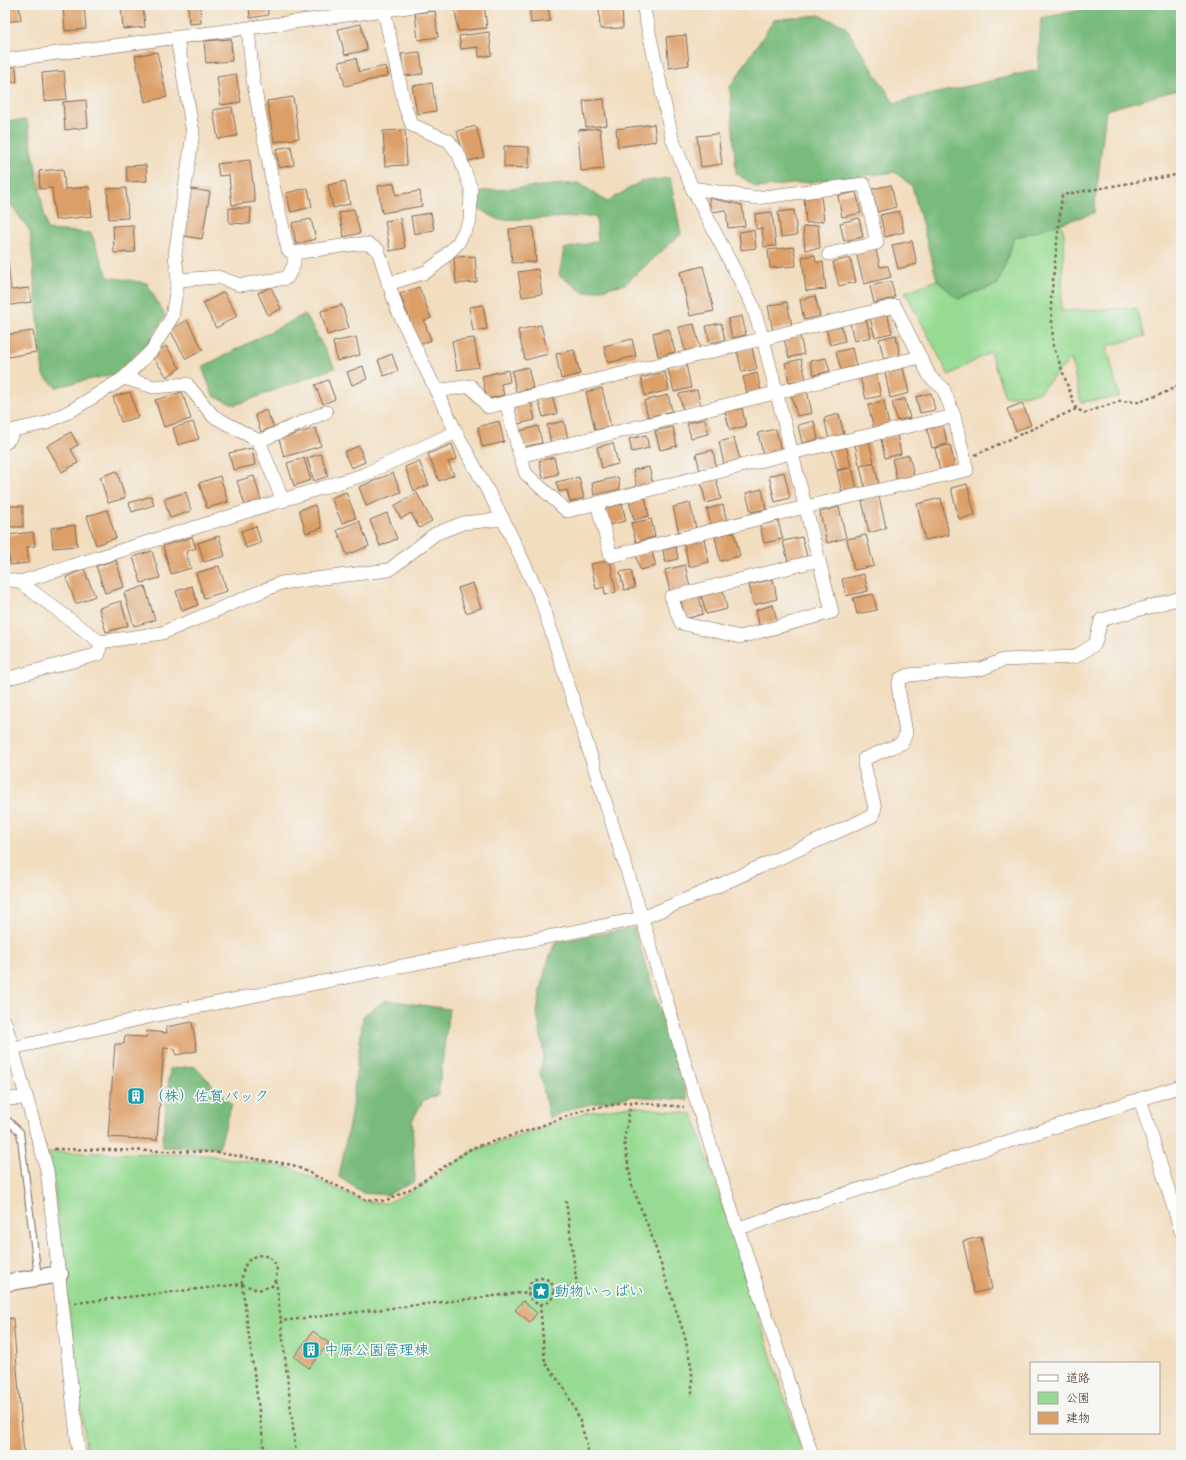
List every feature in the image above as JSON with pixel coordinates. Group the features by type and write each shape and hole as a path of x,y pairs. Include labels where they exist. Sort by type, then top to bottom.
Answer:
{"street":[{"path":"5,60 248,29 366,9 384,11 423,5"},
{"path":"643,5 672,138 692,188 752,304 763,339 791,453 819,560 832,612 740,637 681,623 671,596 819,560"},
{"path":"384,11 404,107 412,125 449,141 459,155 471,189 472,203 470,221 458,243 437,264 426,272 388,284"},
{"path":"248,29 254,80 276,200 285,244 288,250 294,253 356,244 368,244 378,250 397,309 456,432 503,519 541,599 642,918 699,1110 739,1228 812,1455"},
{"path":"5,443 10,438 14,430 46,423 72,410 124,378 152,350 172,317 178,280 175,256 194,133 177,38"},
{"path":"692,188 756,198 864,184 878,243 829,254"},
{"path":"178,280 218,277 240,285 287,278 294,265 294,253"},
{"path":"436,391 471,386 488,407 895,306 930,377 943,388 954,416 966,458 967,470 805,507 611,556 597,503"},
{"path":"520,456 920,357"},
{"path":"124,378 154,387 187,384 213,416 259,441 283,501"},
{"path":"506,402 526,474 567,510 791,453 954,416"},
{"path":"259,441 326,412"},
{"path":"20,582 363,475 456,432"},
{"path":"5,579 20,582 100,642 162,633 281,583 389,570 435,534 463,522 503,519"},
{"path":"13,1048 152,1016 642,918 711,889 872,816 876,808 864,759 902,743 906,733 898,686 900,679 909,675 981,669 1003,660 1075,656 1096,644 1101,620 1181,598"},
{"path":"5,679 99,654 100,642"},
{"path":"5,1022 47,1170 60,1274 79,1455"},
{"path":"739,1228 1181,1086"},
{"path":"5,1099 27,1098"},
{"path":"1140,1099 1181,1231"},
{"path":"5,1283 38,1279 60,1274"}],"lane":[{"path":"5,1118 20,1132 38,1279"}],"path":[{"path":"1181,174 1062,195 1051,299 1053,345 1076,409 1085,413 1120,401 1139,402 1164,393 1181,384"},
{"path":"966,458 1076,409"},
{"path":"631,1102 624,1141 632,1186 650,1231 685,1337 692,1370 692,1398"},
{"path":"42,1149 213,1152 293,1165 364,1198 387,1201 414,1187 472,1148 530,1130 583,1110 631,1102 699,1110"},
{"path":"553,1289 576,1286 566,1201"},
{"path":"265,1455 242,1284 242,1273 246,1261 254,1256 263,1255 271,1258 276,1264 278,1272 276,1280 280,1321 296,1455"},
{"path":"539,1279 548,1279 554,1292 547,1303 540,1304 533,1302 528,1297 528,1292 532,1281 539,1279"},
{"path":"63,1304 242,1284 258,1290 272,1286 276,1280"},
{"path":"280,1321 528,1292"},
{"path":"540,1304 545,1363 565,1389 579,1418 587,1445 587,1455"}],"green space":[{"path":"1106,5 1181,5 1181,89 1106,110 1094,213 1014,238 998,284 958,299 937,280 912,186 895,172 757,188 736,173 730,87 774,20 819,15 845,26 894,103 1038,70 1041,18"},
{"path":"27,120 47,230 91,233 108,277 147,283 165,316 146,345 114,374 56,387 43,375 30,231 9,202 5,163 5,121"},
{"path":"670,178 681,234 625,284 584,293 559,275 564,249 598,241 596,216 499,220 477,208 481,191 579,183 607,202 640,182"},
{"path":"1061,223 1064,234 1061,311 1136,308 1145,336 1107,346 1119,397 1081,402 1071,359 1038,393 1005,397 990,352 949,375 905,292 937,280 958,299 998,284 1014,238"},
{"path":"305,314 335,368 235,405 213,396 202,367"},
{"path":"634,928 688,1100 632,1096 577,1107 549,1118 540,1072 544,1054 537,1012 545,970 555,942"},
{"path":"386,1000 449,1009 438,1095 423,1101 412,1121 415,1181 387,1195 363,1193 339,1177 351,1114 363,1016"},
{"path":"194,1066 232,1104 219,1148 162,1147 170,1069"},
{"path":"631,1106 693,1114 803,1455 87,1455 50,1152 208,1155 291,1168 362,1201 387,1203 420,1187 474,1150 533,1132 583,1113"}],"building":[{"path":"5,5 19,5 21,20 5,22"},
{"path":"63,5 84,5 86,29 65,31"},
{"path":"121,5 143,5 145,27 123,29"},
{"path":"188,5 200,5 201,23 189,24"},
{"path":"249,5 267,5 268,15 250,18"},
{"path":"300,5 322,5 322,9 301,11"},
{"path":"484,5 487,28 458,31 455,8"},
{"path":"529,5 548,5 550,21 531,23"},
{"path":"599,5 622,5 623,28 600,29"},
{"path":"435,11 438,37 418,40 415,13"},
{"path":"361,24 367,50 345,55 338,29"},
{"path":"489,32 492,55 479,57 478,47 461,49 459,36"},
{"path":"686,35 689,65 669,68 666,37"},
{"path":"231,39 232,61 206,63 204,41"},
{"path":"157,52 167,97 145,102 135,56"},
{"path":"420,52 423,74 404,76 401,54"},
{"path":"356,58 359,72 386,66 388,76 345,86 339,62"},
{"path":"16,67 17,82 5,83 5,68"},
{"path":"64,71 67,99 44,101 42,73"},
{"path":"236,74 241,102 221,105 217,77"},
{"path":"432,83 436,111 417,114 412,86"},
{"path":"293,97 299,138 274,142 267,101"},
{"path":"604,99 607,125 586,127 583,101"},
{"path":"86,100 88,127 65,130 63,102"},
{"path":"232,107 237,136 218,139 213,110"},
{"path":"654,124 656,141 618,147 616,129"},
{"path":"476,126 484,157 465,162 457,131"},
{"path":"600,128 604,169 581,171 578,130"},
{"path":"405,130 407,165 385,166 383,131"},
{"path":"718,134 722,164 701,167 697,136"},
{"path":"291,146 294,165 279,168 276,149"},
{"path":"504,146 529,147 529,168 504,167"},
{"path":"250,160 255,202 232,205 229,175 219,176 217,164"},
{"path":"146,165 147,181 127,182 126,166"},
{"path":"63,169 65,189 89,187 92,216 55,220 52,188 40,189 39,171"},
{"path":"345,181 350,204 333,208 328,185"},
{"path":"394,183 396,195 420,191 422,206 382,213 378,186"},
{"path":"891,185 896,207 877,212 872,189"},
{"path":"126,188 128,218 109,219 107,189"},
{"path":"308,188 312,207 291,212 286,193"},
{"path":"191,189 210,192 202,239 184,236"},
{"path":"856,192 861,213 842,217 838,196"},
{"path":"821,196 824,221 806,223 804,198"},
{"path":"709,198 742,205 745,226 728,228 726,210 711,212"},
{"path":"229,208 251,208 250,224 229,223"},
{"path":"354,209 360,233 344,237 339,213"},
{"path":"794,210 797,235 781,237 778,212"},
{"path":"899,211 904,232 885,237 880,215"},
{"path":"772,212 776,246 764,247 762,228 756,229 755,214"},
{"path":"431,213 434,230 414,234 411,216"},
{"path":"400,218 405,248 390,251 385,221"},
{"path":"859,218 863,237 844,241 840,223"},
{"path":"311,219 316,239 296,244 292,223"},
{"path":"133,225 135,252 114,253 113,226"},
{"path":"818,225 820,248 805,250 803,227"},
{"path":"533,227 536,262 512,263 509,229"},
{"path":"754,230 756,248 741,250 739,232"},
{"path":"912,241 917,264 898,269 892,245"},
{"path":"794,247 796,266 770,268 768,250"},
{"path":"876,249 880,267 888,266 891,277 864,284 856,253"},
{"path":"815,255 816,262 823,262 826,289 806,291 802,257"},
{"path":"475,256 477,282 456,284 454,257"},
{"path":"850,258 856,282 839,286 833,262"},
{"path":"5,261 8,261 11,290 29,288 31,302 5,306"},
{"path":"703,266 714,311 690,316 680,272"},
{"path":"538,269 542,294 522,297 518,272"},
{"path":"891,281 895,298 874,303 870,286"},
{"path":"271,287 281,309 268,315 258,293"},
{"path":"419,287 431,318 424,321 431,340 419,345 400,294"},
{"path":"224,292 237,316 216,328 203,303"},
{"path":"815,296 820,316 804,320 800,300"},
{"path":"787,302 792,326 773,331 768,306"},
{"path":"342,305 349,328 327,335 321,311"},
{"path":"483,305 487,329 473,331 469,307"},
{"path":"887,314 892,333 875,337 870,318"},
{"path":"742,316 746,335 732,338 728,319"},
{"path":"866,319 871,337 854,341 850,323"},
{"path":"187,320 203,350 186,359 170,330"},
{"path":"721,323 725,340 710,343 706,326"},
{"path":"694,324 700,348 685,351 679,327"},
{"path":"841,324 845,341 830,345 826,328"},
{"path":"541,325 548,354 525,360 518,330"},
{"path":"669,329 675,352 658,356 653,333"},
{"path":"33,331 36,352 8,357 5,335"},
{"path":"896,335 900,356 884,359 879,339"},
{"path":"800,336 804,354 789,358 784,339"},
{"path":"356,337 360,355 337,361 333,342"},
{"path":"474,338 479,367 457,370 452,341"},
{"path":"632,339 636,356 608,363 604,346"},
{"path":"166,346 180,368 167,377 152,356"},
{"path":"752,348 757,369 742,372 737,351"},
{"path":"852,348 856,366 841,370 836,352"},
{"path":"574,350 580,374 561,379 556,354"},
{"path":"392,354 398,371 384,376 378,360"},
{"path":"826,358 830,371 814,375 810,361"},
{"path":"801,359 806,379 789,382 785,363"},
{"path":"686,364 691,388 674,392 668,369"},
{"path":"363,366 367,379 352,385 347,372"},
{"path":"528,367 533,388 516,392 512,371"},
{"path":"903,368 909,393 890,398 885,372"},
{"path":"508,370 510,382 501,384 504,395 487,399 482,376"},
{"path":"665,372 669,390 645,396 641,378"},
{"path":"757,373 761,390 747,393 743,377"},
{"path":"876,373 881,396 866,399 860,377"},
{"path":"328,380 335,399 323,404 315,385"},
{"path":"602,388 611,427 595,430 586,392"},
{"path":"697,390 701,406 683,410 679,394"},
{"path":"807,391 812,413 797,416 791,394"},
{"path":"130,392 138,417 121,422 113,397"},
{"path":"182,392 191,419 164,427 155,400"},
{"path":"931,393 935,410 920,413 916,397"},
{"path":"668,395 672,411 648,417 644,401"},
{"path":"552,396 557,414 543,417 538,399"},
{"path":"905,399 910,418 897,421 892,402"},
{"path":"884,401 889,426 874,429 868,405"},
{"path":"531,402 535,420 518,424 514,406"},
{"path":"1022,403 1031,425 1016,431 1007,409"},
{"path":"742,408 746,426 730,430 725,412"},
{"path":"266,410 274,427 261,432 255,415"},
{"path":"839,414 844,435 829,439 824,418"},
{"path":"705,419 708,434 691,438 687,423"},
{"path":"499,421 504,442 482,447 478,427"},
{"path":"564,421 568,439 551,443 547,425"},
{"path":"814,421 818,440 802,443 798,425"},
{"path":"193,422 199,439 178,445 173,428"},
{"path":"943,425 947,444 932,448 927,429"},
{"path":"538,426 542,443 523,447 519,431"},
{"path":"673,427 677,446 660,450 655,431"},
{"path":"316,428 321,446 284,457 279,439"},
{"path":"776,429 781,450 763,454 758,433"},
{"path":"71,432 78,445 71,449 78,463 62,472 47,446"},
{"path":"646,435 649,448 632,452 629,439"},
{"path":"897,435 901,454 885,458 881,439"},
{"path":"734,438 740,460 724,464 719,442"},
{"path":"869,441 874,462 859,465 855,444"},
{"path":"613,443 618,464 602,468 597,447"},
{"path":"452,444 457,459 448,462 454,475 439,481 428,454"},
{"path":"846,445 851,467 837,470 832,449"},
{"path":"950,445 955,467 940,471 935,448"},
{"path":"359,446 365,462 351,468 344,452"},
{"path":"252,448 255,465 233,470 229,453"},
{"path":"713,450 716,467 700,471 696,454"},
{"path":"321,454 328,476 314,481 307,458"},
{"path":"909,455 914,476 897,480 892,459"},
{"path":"554,457 558,474 543,478 539,461"},
{"path":"304,458 311,480 294,486 287,463"},
{"path":"419,461 429,485 414,491 405,467"},
{"path":"874,463 879,484 865,488 860,466"},
{"path":"649,467 653,484 637,487 633,470"},
{"path":"852,468 857,489 842,493 837,471"},
{"path":"117,471 125,498 108,503 100,477"},
{"path":"784,472 790,498 775,502 769,476"},
{"path":"393,473 401,492 366,506 359,487"},
{"path":"220,476 228,502 207,508 199,483"},
{"path":"254,476 261,500 245,505 237,481"},
{"path":"579,477 584,498 570,502 567,490 559,492 556,482"},
{"path":"618,477 620,489 594,495 592,483"},
{"path":"716,479 721,499 706,503 701,483"},
{"path":"967,484 975,515 959,519 951,488"},
{"path":"762,489 766,509 751,512 746,493"},
{"path":"186,492 191,511 170,518 164,499"},
{"path":"346,492 356,518 342,523 331,498"},
{"path":"417,493 432,521 419,528 411,513 401,519 394,506"},
{"path":"151,496 154,505 132,512 129,503"},
{"path":"879,496 886,528 869,533 862,500"},
{"path":"645,497 649,516 634,520 629,501"},
{"path":"941,498 949,535 925,540 917,504"},
{"path":"690,503 696,528 679,533 673,507"},
{"path":"622,504 626,521 609,525 605,508"},
{"path":"315,505 322,528 306,533 299,510"},
{"path":"723,505 727,522 711,526 707,509"},
{"path":"5,506 23,506 23,527 5,527"},
{"path":"839,507 846,538 827,543 820,512"},
{"path":"107,510 116,538 96,545 87,516"},
{"path":"387,513 397,539 380,546 370,520"},
{"path":"651,519 655,537 636,542 631,523"},
{"path":"359,521 369,546 347,555 337,530"},
{"path":"778,521 783,539 764,543 760,525"},
{"path":"75,525 77,546 53,548 51,528"},
{"path":"256,526 261,543 246,548 241,531"},
{"path":"33,532 35,546 27,547 29,563 10,565 7,535"},
{"path":"734,532 740,556 720,561 715,536"},
{"path":"866,535 874,566 854,570 847,539"},
{"path":"219,536 225,556 204,562 198,543"},
{"path":"192,537 196,548 186,552 191,568 171,574 163,546"},
{"path":"802,537 807,557 788,562 783,541"},
{"path":"704,539 709,562 689,567 684,544"},
{"path":"676,547 678,559 665,562 663,550"},
{"path":"152,551 160,578 141,583 133,557"},
{"path":"652,552 656,566 640,570 636,555"},
{"path":"116,560 124,587 105,593 96,566"},
{"path":"610,560 616,592 605,595 604,587 596,589 591,564"},
{"path":"685,565 690,587 670,592 665,570"},
{"path":"219,566 227,591 204,598 196,573"},
{"path":"84,569 95,596 76,604 66,577"},
{"path":"631,570 635,588 624,590 620,572"},
{"path":"864,574 868,591 846,596 842,579"},
{"path":"773,579 777,599 754,605 749,585"},
{"path":"473,583 481,608 466,613 458,588"},
{"path":"145,586 155,620 134,626 124,593"},
{"path":"192,586 198,605 182,611 176,591"},
{"path":"723,590 727,609 706,614 701,595"},
{"path":"873,594 877,610 857,614 853,598"},
{"path":"699,596 703,614 685,619 681,600"},
{"path":"121,601 128,626 106,632 99,608"},
{"path":"773,605 777,621 759,625 756,610"},
{"name":"（株）佐賀パック","path":"192,1022 197,1051 176,1055 175,1049 164,1048 157,1140 108,1137 115,1044 124,1044 125,1036 146,1037 147,1031 167,1033 166,1027"},
{"path":"981,1237 992,1289 974,1293 963,1241"},
{"path":"523,1301 537,1313 530,1322 515,1310"},
{"path":"13,1318 24,1455 5,1455 5,1319"},
{"name":"中原公園管理棟","path":"313,1331 329,1343 309,1368 294,1357"}],"place":[{"name":"（株）佐賀パック","path":"136,1096"},
{"name":"動物いっぱい","path":"541,1291"},
{"name":"中原公園管理棟","path":"311,1350"}]}
